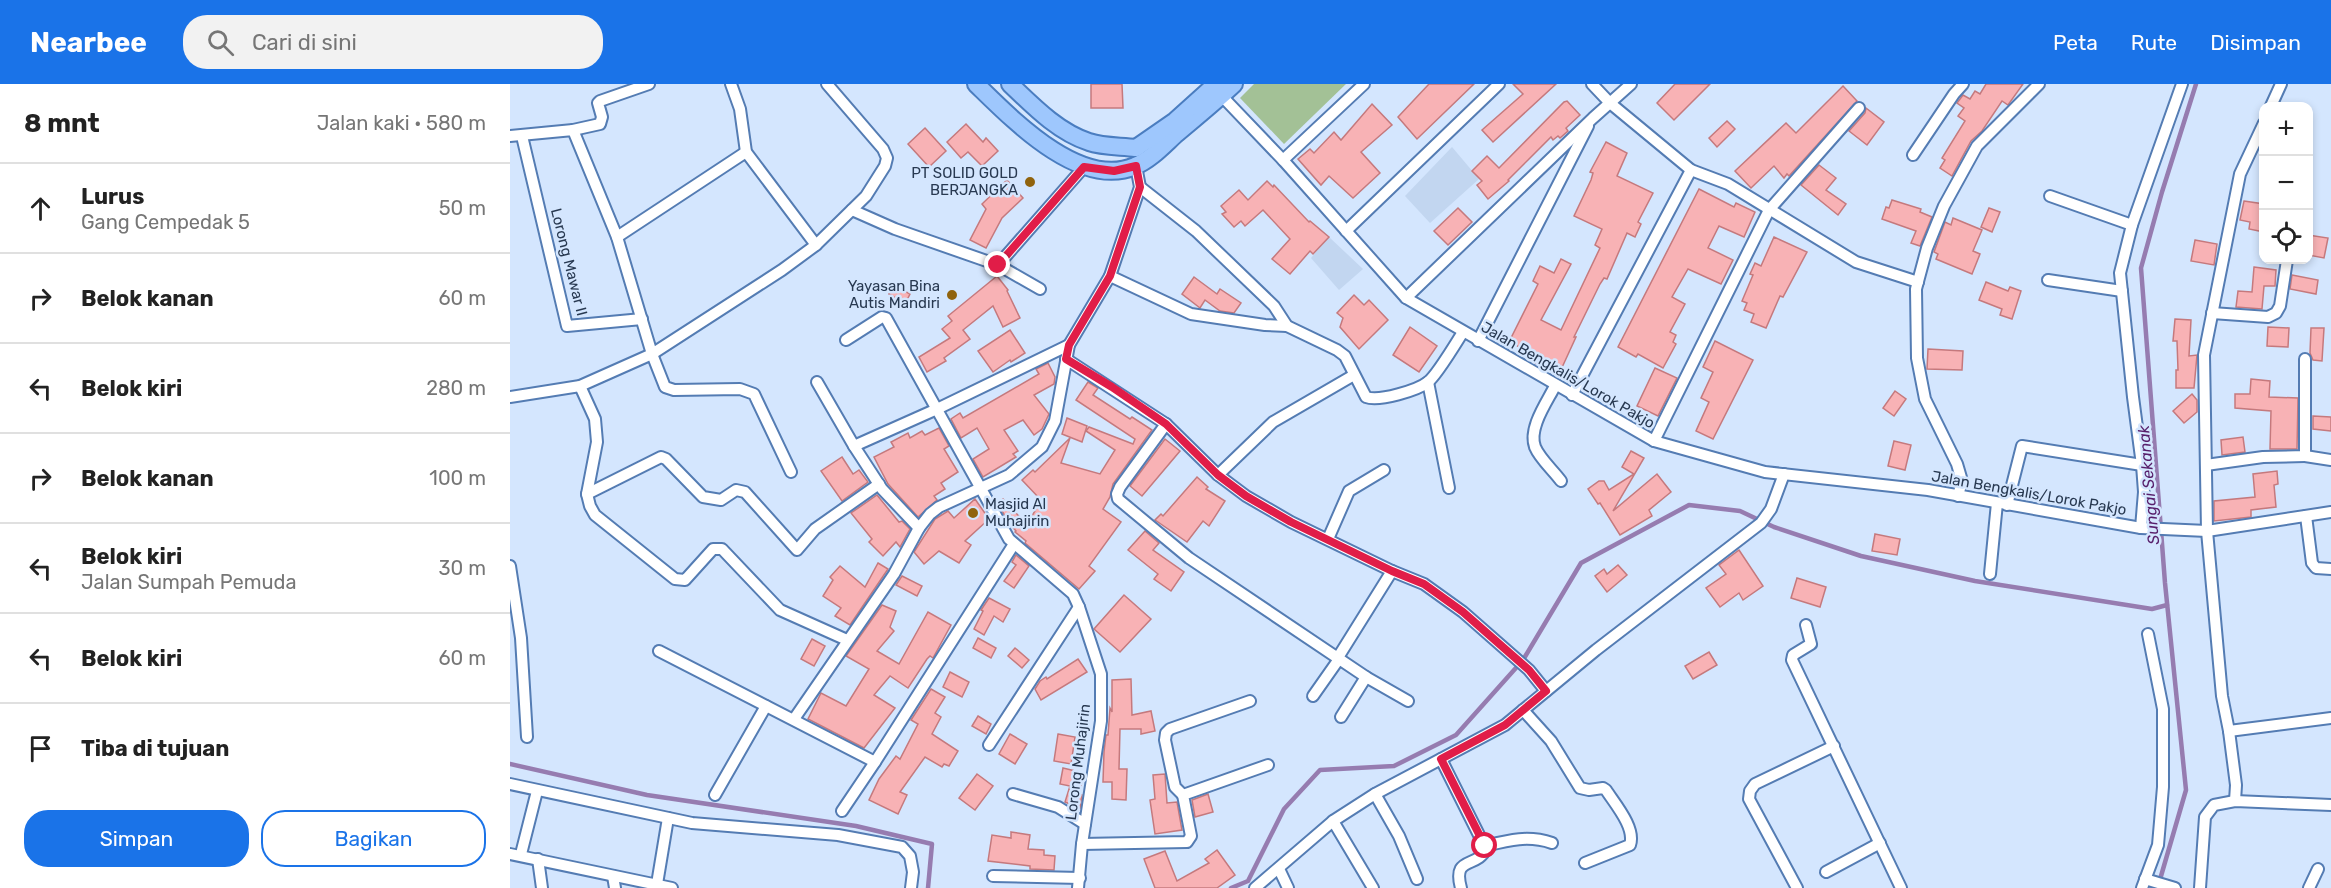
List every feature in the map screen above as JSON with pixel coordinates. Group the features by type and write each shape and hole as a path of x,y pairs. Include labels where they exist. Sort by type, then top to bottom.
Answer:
{"main road":[{"path":"976,84 1028,132 1084,167 1114,171 1136,166 1156,152 1217,89"},
{"path":"1010,84 1034,108 1073,135 1090,143 1136,148 1217,89 1234,84"},
{"path":"1136,148 1136,166"}],"street":[{"path":"510,136 600,124 602,117 598,103 600,100 649,84"},
{"path":"731,84 740,110 746,152 816,246"},
{"path":"510,397 580,386 652,354 816,246 866,196 885,166 887,158 883,149 827,84"},
{"path":"1283,160 1364,84"},
{"path":"1346,231 1499,84"},
{"path":"1592,84 1610,103 1691,170 1728,184 1856,262 1918,282"},
{"path":"1406,298 1631,84"},
{"path":"1913,155 1963,84"},
{"path":"1958,496 1962,481 1957,464 1925,399 1917,358 1918,282 1927,248 1944,206 1977,146 2039,84"},
{"path":"2143,528 2142,465 2120,273 2132,225 2182,84"},
{"path":"2273,102 2281,84"},
{"name":"Jalan Bengkalis/Lorok Pakjo","path":"1217,89 1406,298 1555,386 1654,441 1765,472 1928,490 2143,528 2208,531 2331,512"},
{"path":"1654,441 1769,210 1859,108"},
{"path":"1478,341 1593,118"},
{"path":"573,129 617,237 662,383 669,390 740,389 754,394 791,472"},
{"path":"2235,801 2236,785 2222,696 2208,531 2204,355 2240,174 2259,134"},
{"name":"Lorong Mawar II","path":"522,136 567,326 642,319"},
{"path":"617,237 746,152"},
{"path":"794,719 894,574 919,528 930,514 939,507 1009,475 1042,447 1055,421 1069,345 1110,276 1140,187 1136,166"},
{"path":"998,265 1084,167"},
{"path":"1572,395 1691,170"},
{"path":"1140,187 1204,238 1274,306 1287,326"},
{"path":"2050,196 2132,225"},
{"path":"852,210 895,229 998,265 1040,289"},
{"path":"2212,313 2268,317 2277,313 2286,264"},
{"path":"1110,276 1191,314 1287,326 1345,356 1366,397 1378,400 1428,382 1463,332"},
{"path":"2048,280 2122,291"},
{"name":"Lorong Muhajirin","path":"846,340 885,317 979,489 1009,539 1073,594 1079,607 1101,674 1101,722 1082,844 1079,883"},
{"path":"854,446 937,409 1069,345"},
{"path":"1066,359 1166,424 1218,475 1246,496 1291,522 1424,584 1463,612 1529,670 1546,691"},
{"path":"2305,359 2305,456"},
{"path":"1218,475 1273,422 1354,375"},
{"path":"817,382 879,484 919,528"},
{"path":"1428,382 1449,488"},
{"path":"580,386 595,419 597,442 587,494 595,515 675,579 685,580 713,549 722,549 780,610 848,640"},
{"path":"1555,386 1535,427 1533,439 1536,448 1561,481"},
{"path":"1166,424 1120,487 1117,494 1118,499 1189,558 1338,659 1408,701"},
{"path":"1990,574 2002,504 2022,446 2142,465"},
{"path":"2206,465 2263,457 2305,456 2331,460"},
{"path":"587,494 661,458 666,459 703,497 721,500 736,490 745,492 797,550 815,529 879,484"},
{"path":"1328,539 1349,491 1384,470"},
{"path":"1255,888 1333,821 1376,794 1505,725 1761,523 1771,509 1784,474"},
{"path":"2306,516 2312,563 2316,568 2331,569"},
{"path":"842,811 1014,544"},
{"path":"510,566 521,638 527,737"},
{"path":"1312,696 1338,659 1392,571"},
{"path":"989,745 1079,607"},
{"path":"1806,625 1811,644 1793,655 1792,660 1901,888"},
{"path":"2148,634 2163,709 2163,787 2158,844 2146,882 2175,888"},
{"path":"659,651 875,762"},
{"path":"1341,717 1366,677"},
{"path":"1082,844 1189,841 1191,836 1183,795 1175,787 1165,740 1166,733 1170,729 1250,701"},
{"path":"715,795 766,706"},
{"path":"1523,710 1551,741 1580,788 1606,790 1629,827 1630,845 1585,863"},
{"path":"2229,731 2331,718"},
{"path":"1797,888 1749,799 1750,791 1755,784 1834,746"},
{"path":"1441,759 1485,846 1482,856 1459,870 1461,888"},
{"path":"1183,795 1268,765"},
{"path":"510,784 692,823 838,835 902,847 910,856 913,872 911,888"},
{"path":"537,791 516,854 672,888"},
{"path":"1013,794 1068,811 1085,824"},
{"path":"1376,794 1399,836 1417,879"},
{"path":"2200,888 2205,817 2214,805 2235,801 2331,805"},
{"path":"657,884 668,818"},
{"path":"1333,821 1372,888"},
{"path":"1485,846 1512,838 1537,838 1552,843"},
{"path":"1826,872 1880,843"},
{"path":"538,859 542,888"},
{"path":"1279,869 1288,888"},
{"path":"2309,888 2318,869"},
{"path":"613,876 615,888"},
{"path":"993,876 1079,883"}],"shaded area":[{"path":"1452,147 1479,179 1430,223 1405,196"},
{"path":"1329,237 1363,269 1339,290 1311,258"}],"green space":[{"path":"1254,84 1346,84 1284,144 1240,98"}],"building":[{"path":"1091,84 1122,84 1123,108 1091,108"},
{"path":"1429,84 1474,84 1417,139 1398,117"},
{"path":"1513,84 1556,84 1493,142 1482,130 1523,94"},
{"path":"1675,84 1710,84 1674,120 1657,103"},
{"path":"1986,84 2023,84 2008,105 2002,101 1982,131 1971,141 1952,176 1940,168 1945,160 1942,158 1965,121 1958,116 1964,108 1957,103 1963,95 1970,99 1975,91 1980,94"},
{"path":"1843,86 1857,101 1789,176 1787,174 1784,178 1774,166 1751,188 1735,171 1786,123 1796,133"},
{"path":"1567,101 1580,115 1566,128 1568,131 1560,138 1558,136 1553,140 1551,137 1509,181 1488,199 1477,185 1482,181 1472,171 1487,156 1499,168"},
{"path":"1372,104 1392,125 1361,152 1380,173 1353,198 1329,176 1321,185 1298,159 1310,149 1314,153 1334,132 1341,140"},
{"path":"1866,108 1884,122 1867,145 1849,131 1865,113"},
{"path":"1727,121 1735,129 1717,147 1709,138"},
{"path":"966,124 983,142 986,138 998,151 982,166 968,152 961,158 947,142"},
{"path":"925,128 946,151 929,167 908,144"},
{"path":"1606,142 1627,153 1617,176 1653,193 1638,222 1641,224 1635,237 1627,233 1607,279 1604,278 1600,284 1559,374 1533,362 1536,355 1509,342 1538,284 1533,281 1540,266 1554,273 1561,259 1571,264 1541,320 1561,330 1600,248 1595,245 1602,229 1574,216 1591,180 1593,173 1590,172"},
{"path":"1819,165 1836,178 1826,190 1846,204 1838,215 1801,185"},
{"path":"1007,180 1023,198 1002,218 986,248 970,240 986,209 982,204"},
{"path":"1267,181 1273,187 1274,185 1309,222 1329,237 1313,254 1310,251 1290,274 1272,259 1290,239 1263,210 1245,226 1241,221 1234,227 1222,214 1226,212 1221,206 1239,190 1248,200"},
{"path":"1699,189 1734,207 1736,203 1755,212 1744,237 1719,226 1708,248 1733,260 1721,284 1688,269 1672,297 1685,304 1670,332 1676,335 1673,342 1676,344 1663,368 1638,354 1636,357 1618,347"},
{"path":"1892,200 1921,209 1920,212 1932,217 1920,246 1911,243 1916,231 1882,219 1886,207 1889,208"},
{"path":"2244,201 2259,203 2259,231 2249,229 2250,222 2240,220"},
{"path":"1458,208 1472,222 1448,245 1434,231"},
{"path":"1989,208 2000,212 1992,232 1981,227"},
{"path":"1953,218 1982,230 1973,251 1980,254 1972,274 1936,259 1938,254 1934,252 1945,222 1951,225"},
{"path":"2313,236 2328,238 2324,258 2313,256"},
{"path":"1774,237 1807,252 1783,297 1780,296 1766,328 1751,322 1754,314 1744,310 1747,303 1742,301 1753,275 1750,274 1755,263 1761,266"},
{"path":"2195,240 2217,244 2214,265 2191,261"},
{"path":"2254,267 2276,270 2275,286 2264,286 2262,309 2236,307 2238,291 2252,292"},
{"path":"2292,275 2318,280 2316,294 2290,289"},
{"path":"997,276 1008,290 1020,318 1003,327 993,306 963,330 970,339 944,358 946,361 927,372 919,357 950,338 942,329 952,321 948,316"},
{"path":"1194,277 1217,294 1220,289 1241,303 1234,313 1220,311 1205,300 1200,308 1182,294"},
{"path":"1986,282 2008,291 2010,287 2021,291 2012,319 2000,315 2002,309 1979,300"},
{"path":"894,285 910,294 905,304 889,294"},
{"path":"1354,295 1364,305 1369,300 1388,320 1359,349 1340,327 1343,318 1337,313"},
{"path":"2175,319 2191,320 2189,356 2197,355 2194,388 2176,388 2177,341 2173,341"},
{"path":"1410,327 1437,346 1419,372 1393,355"},
{"path":"2268,327 2289,328 2288,347 2267,346"},
{"path":"2311,328 2324,328 2322,361 2313,360 2310,353"},
{"path":"1010,330 1025,353 993,372 978,351"},
{"path":"1715,341 1753,360 1713,439 1696,431 1709,402 1701,398 1713,372 1703,367"},
{"path":"1928,349 1963,351 1962,370 1927,369"},
{"path":"1048,363 1055,377 1054,384 1034,395 1049,414 1042,429 1034,435 1023,420 1004,430 1018,451 1013,454 1016,457 983,477 973,459 989,449 977,428 961,438 951,419 960,413 963,418 1039,374 1036,369"},
{"path":"1655,368 1677,378 1658,416 1637,406"},
{"path":"2251,379 2270,381 2269,397 2298,398 2297,449 2270,449 2271,411 2235,408 2235,394 2250,394"},
{"path":"1088,382 1098,388 1093,395 1152,430 1113,484 1110,497 1103,509 1121,522 1089,566 1095,571 1079,589 1025,543 1026,541 1008,522 998,503 1003,499 1027,525 1041,500 1022,480 1033,470 1035,472 1070,438 1061,463 1100,474 1115,450 1086,431 1089,427 1133,444 1135,439 1076,400"},
{"path":"1895,391 1906,399 1894,416 1883,408"},
{"path":"2192,394 2197,400 2197,412 2184,423 2173,411"},
{"path":"2313,416 2331,417 2331,431 2313,429"},
{"path":"1067,418 1087,426 1082,442 1062,434"},
{"path":"939,428 949,446 944,449 958,472 941,483 945,489 934,496 937,500 918,517 888,484 874,457 894,447 891,442 908,433 910,438 922,431 925,435"},
{"path":"2243,437 2245,452 2222,455 2221,440"},
{"path":"1165,439 1180,451 1142,496 1130,486"},
{"path":"1894,441 1911,445 1905,470 1888,466"},
{"path":"1631,451 1644,458 1613,511 1657,474 1671,492 1649,510 1652,516 1620,535 1600,503 1598,504 1588,489 1599,481 1604,481 1609,490 1634,474 1622,467"},
{"path":"842,457 853,474 859,470 868,482 842,501 821,471"},
{"path":"2277,471 2278,484 2274,485 2276,507 2251,510 2251,517 2214,521 2214,501 2255,497 2253,474"},
{"path":"1197,477 1208,487 1206,489 1225,501 1209,526 1203,521 1187,542 1155,520 1161,514 1163,516"},
{"path":"877,495 899,522 902,521 910,529 900,547 896,542 883,556 869,542 872,539 851,513"},
{"path":"975,499 989,519 965,541 971,545 959,563 939,551 924,564 914,552 935,519 948,511 954,518"},
{"path":"1145,531 1159,543 1153,550 1184,572 1171,591 1154,579 1158,574 1128,550"},
{"path":"1875,534 1900,539 1897,555 1872,551"},
{"path":"1739,550 1763,586 1743,600 1739,593 1720,607 1706,588 1726,574 1719,565"},
{"path":"1016,555 1029,566 1014,588 1004,581 1016,565 1012,562"},
{"path":"878,563 888,569 850,625 835,616 841,608 823,596 833,580 830,577 840,566 865,587"},
{"path":"1618,565 1627,575 1607,592 1595,576 1604,569 1607,574"},
{"path":"902,576 922,586 917,596 896,585"},
{"path":"1797,578 1826,587 1820,607 1791,598"},
{"path":"1124,595 1151,619 1120,652 1094,629"},
{"path":"989,598 1010,609 1003,622 994,616 984,635 974,629 983,611 981,610"},
{"path":"882,605 896,611 890,627 894,631 877,651 899,664 928,612 951,625 933,658 930,656 927,659 908,688 890,676 874,695 895,708 864,748 808,719 821,693 846,706 869,669 846,656"},
{"path":"978,638 996,648 991,658 973,648"},
{"path":"812,639 825,646 814,666 801,659"},
{"path":"1015,648 1029,660 1022,668 1008,656"},
{"path":"1709,652 1717,665 1693,679 1685,666"},
{"path":"1078,659 1087,672 1041,700 1035,689 1040,681"},
{"path":"950,672 969,682 962,697 943,687"},
{"path":"1131,679 1132,715 1151,711 1155,731 1141,734 1141,729 1120,729 1119,769 1127,769 1126,800 1112,799 1112,782 1103,782 1104,752 1110,708 1112,712 1112,680"},
{"path":"931,689 945,697 935,713 941,717 932,734 958,751 949,766 944,764 942,767 925,757 900,792 907,795 898,814 869,800 879,779 896,756 900,759 918,724 911,720"},
{"path":"978,716 991,724 986,734 972,726"},
{"path":"1010,734 1027,744 1015,764 999,754"},
{"path":"1058,734 1075,737 1071,764 1054,761"},
{"path":"1063,768 1084,773 1079,794 1082,795 1080,808 1065,802 1070,786 1060,784"},
{"path":"977,774 993,786 975,810 959,798"},
{"path":"1165,774 1167,803 1177,802 1182,830 1155,834 1150,800 1155,799 1153,775"},
{"path":"1208,794 1213,812 1195,817 1192,800"},
{"path":"1011,832 1030,835 1028,849 1044,850 1044,855 1055,856 1054,870 1030,869 1030,866 988,861 992,835 1011,838"},
{"path":"1217,850 1235,875 1217,888 1155,888 1144,859 1165,851 1177,881 1209,863 1205,859"}],"waterway":[{"name":"Sungai Sekanak","path":"2159,883 2186,790 2165,583 2141,268 2196,84"},
{"path":"1231,888 1248,881 1284,809 1320,770 1394,766 1456,735 1523,660 1581,563 1689,505 1740,511 1774,527 1861,556 1975,581 2152,609 2167,605"},
{"path":"510,764 647,795 856,826 932,844 928,888"}],"place":[{"name":"PT SOLID GOLD BERJANGKA","path":"1030,182"},
{"name":"Yayasan Bina Autis Mandiri","path":"952,295"},
{"name":"Masjid Al Muhajirin","path":"973,513"}],"route":[{"path":"998,265 1084,167 1114,171 1136,166 1140,187 1110,276 1069,345 1066,359 1166,424 1218,475 1246,496 1291,522 1424,584 1463,612 1529,670 1546,691 1505,725 1441,759 1485,846"}]}
